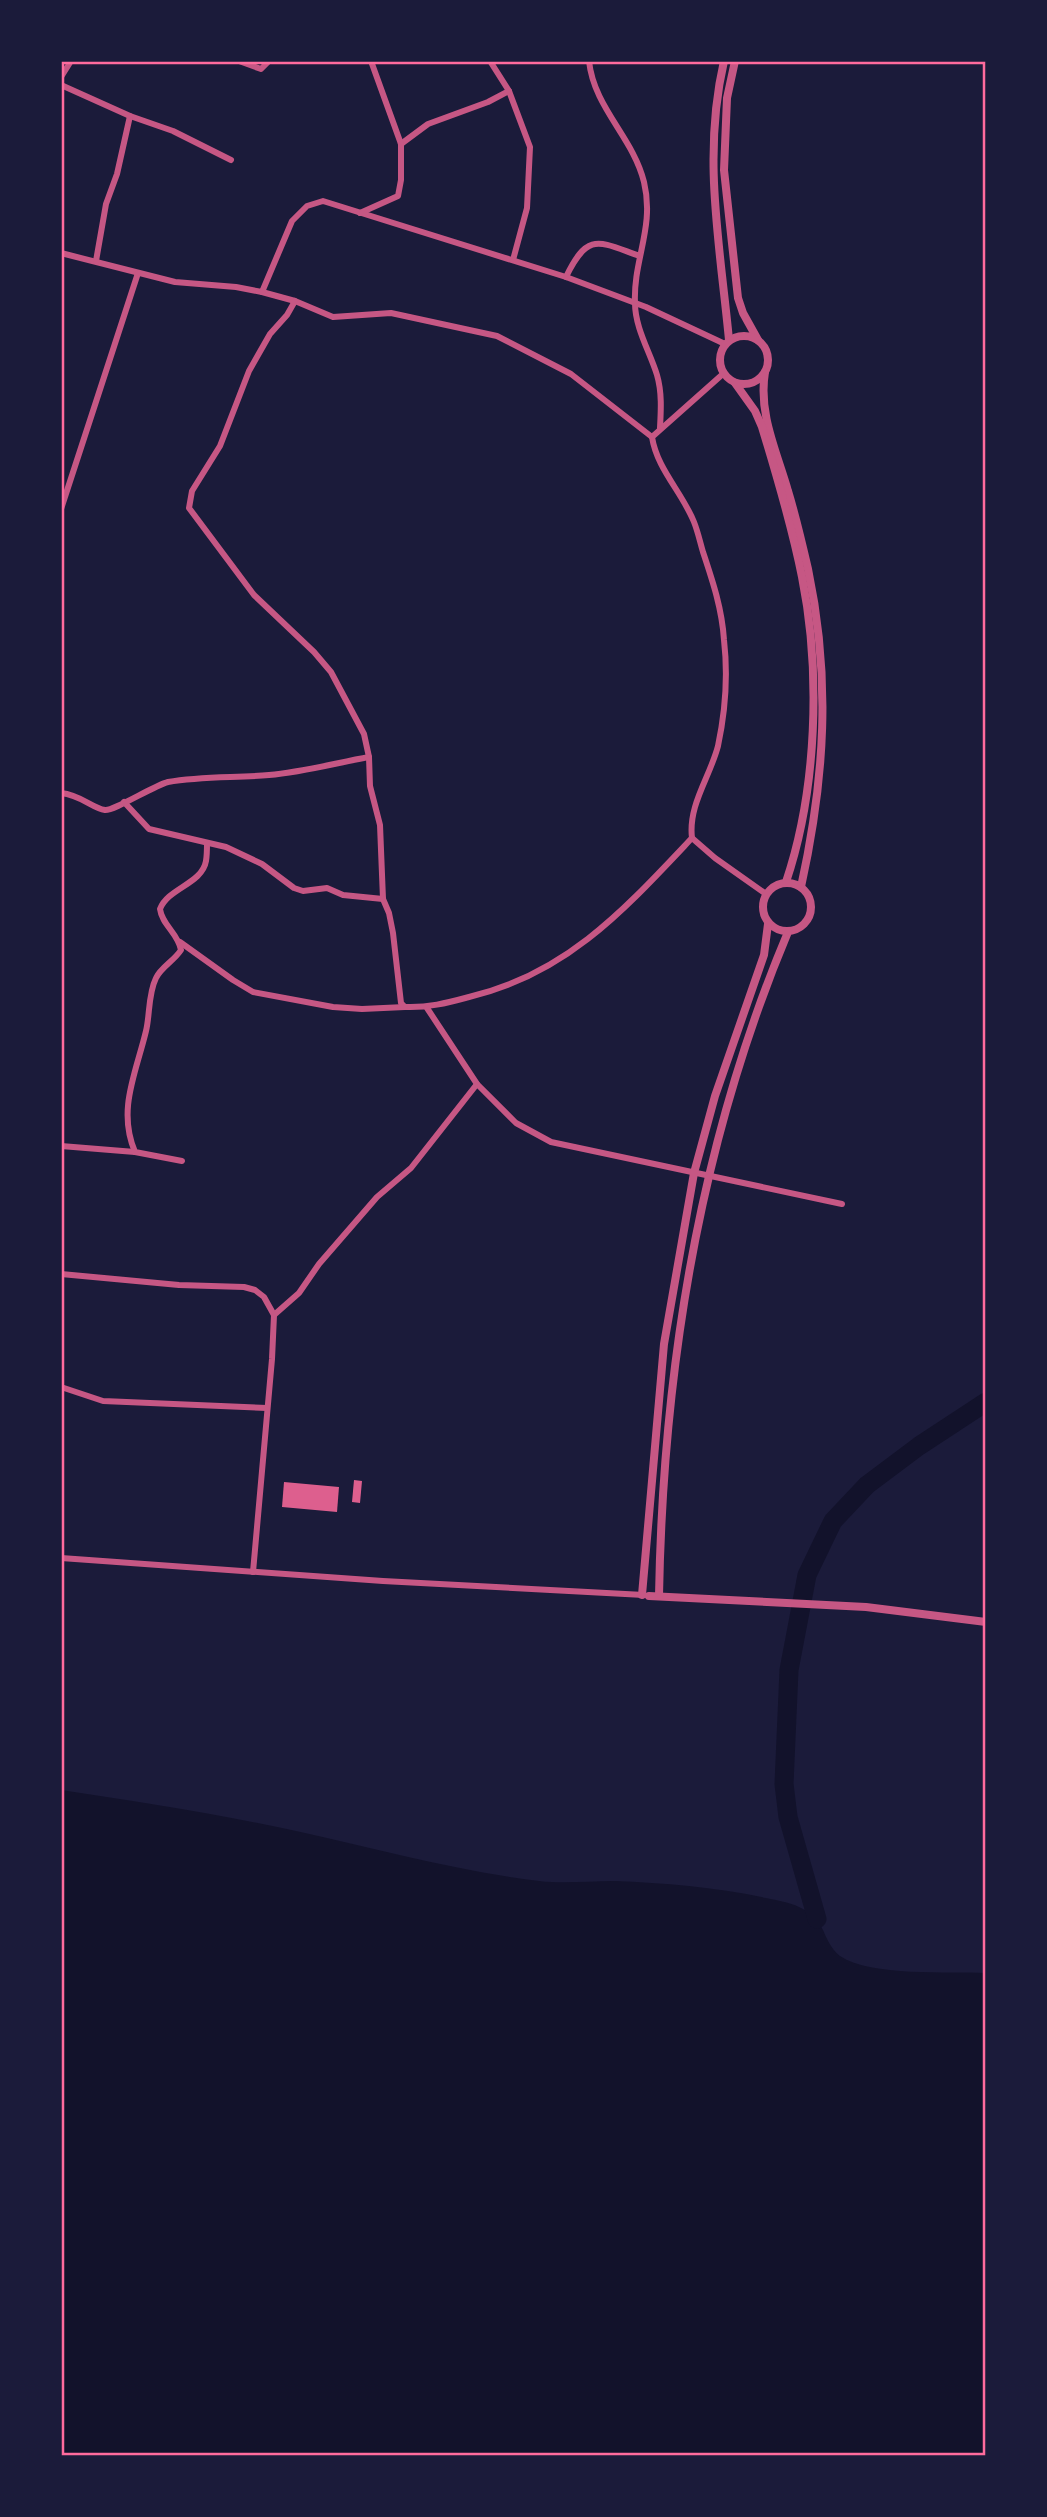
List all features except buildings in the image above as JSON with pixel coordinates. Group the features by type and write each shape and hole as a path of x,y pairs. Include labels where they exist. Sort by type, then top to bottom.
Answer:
{"street":[{"path":"61,77 71,61"},
{"path":"239,61 261,69 269,61"},
{"path":"360,213 398,196 401,180 401,144 371,61"},
{"path":"589,61 599,98 632,149 644,182 648,226 636,274 635,303 636,316 661,396 660,428"},
{"path":"724,61 713,122 712,160 727,342 719,358 723,373 735,383 755,411 762,427 799,565 808,616 813,678 808,776 800,832 786,882"},
{"path":"736,61 726,110 724,170 738,298 743,313 768,355 763,387 764,408 808,571 817,617 824,692 819,786 801,887"},
{"path":"494,62 509,91 530,147 527,208 513,260"},
{"path":"61,85 130,116 173,131 231,160"},
{"path":"401,144 428,124 488,102 509,91"},
{"path":"96,261 106,204 117,174 130,116"},
{"path":"262,292 292,221 307,206 323,201 566,277 727,342"},
{"path":"566,277 574,260 586,247 601,243 640,257"},
{"path":"61,253 175,282 223,285 262,292 295,301 333,317 391,313 497,336 571,374 652,437 654,451 694,522 715,587 725,642 725,684 718,746 693,812 692,838 766,894"},
{"path":"61,509 138,273"},
{"path":"295,301 270,334 249,371 220,446 192,491 189,508 254,594 331,672 364,734 369,757 370,786 380,825 383,899 393,933 401,1003 405,1007"},
{"path":"727,342 738,336 749,336 758,340"},
{"path":"735,383 752,383 765,372"},
{"path":"652,437 723,373"},
{"path":"61,793 78,796 104,810 112,809 149,789 188,779 271,775 369,757"},
{"path":"124,802 149,830 226,847 262,864 294,888 303,891 327,888 343,895 383,899"},
{"path":"180,942 253,992 334,1007 426,1008 503,989 559,960 594,934 632,900 692,838"},
{"path":"135,1152 126,1120 132,1079 146,1030 156,978 181,950 180,942 172,928 163,920 160,909 169,896 203,870 207,844"},
{"path":"650,1596 664,1344 694,1174 715,1096 764,955 768,924 762,904 766,894 774,886 786,882 801,887 809,895 811,916 801,928 788,932 778,931 768,924"},
{"path":"650,1596 674,1379 696,1236 734,1084 764,992 788,932"},
{"path":"426,1008 477,1084 516,1123 551,1142 842,1204"},
{"path":"274,1315 299,1293 319,1264 377,1197 411,1168 477,1084"},
{"path":"61,1146 135,1152 182,1161"},
{"path":"61,1274 179,1285 244,1287 255,1290 264,1297 274,1315 253,1572"},
{"path":"61,1387 103,1401 267,1408"},
{"path":"61,1558 253,1572 866,1607 986,1622"}],"shaded area":[{"path":"61,1790 237,1819 508,1877 548,1882 652,1883 747,1894 783,1902 806,1911 818,1922 837,1953 854,1963 890,1970 986,1973 986,2456 61,2456"}],"waterway":[{"path":"817,1919 788,1817 784,1784 789,1670 807,1575 833,1521 867,1485 919,1446 986,1402"}]}
